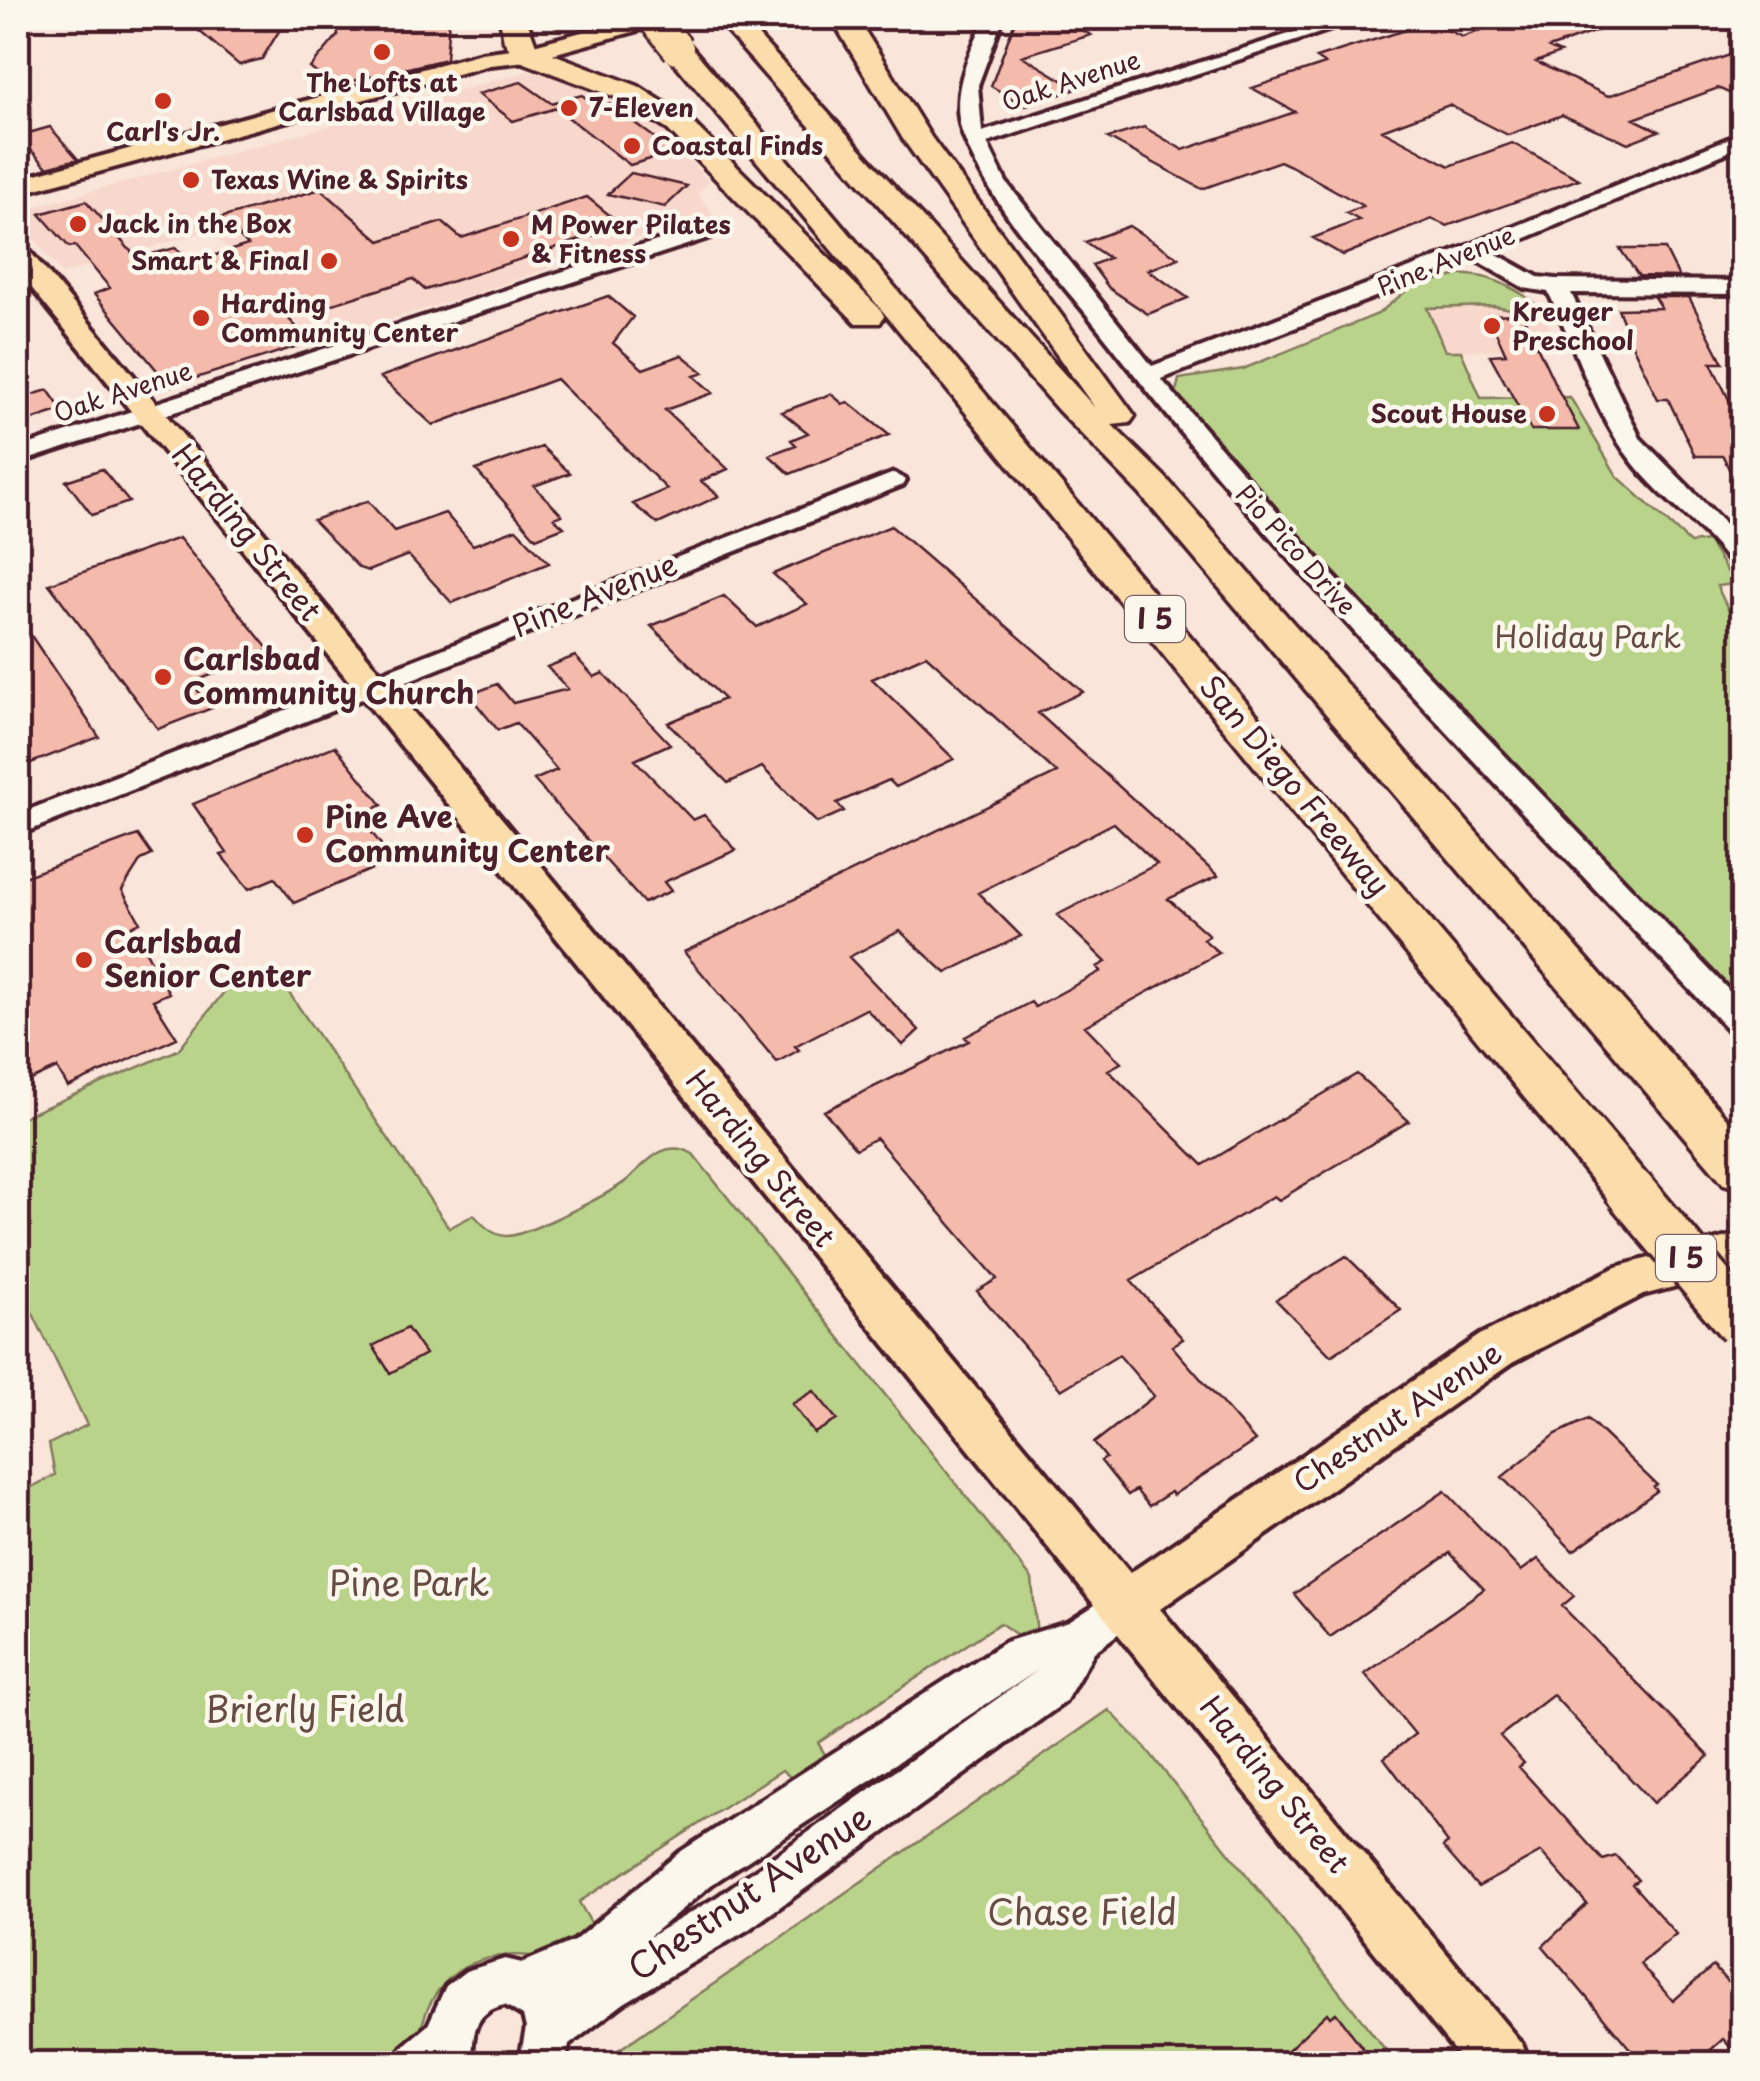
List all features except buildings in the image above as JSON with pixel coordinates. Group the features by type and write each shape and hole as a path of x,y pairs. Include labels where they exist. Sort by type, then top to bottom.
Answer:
{"highway":[{"path":"513,18 518,42 527,54 628,92 678,124 1098,550"},
{"path":"844,18 918,139 1140,447 1152,486"},
{"path":"735,24 1070,402 1152,486 1734,1160"},
{"name":"San Diego Freeway","path":"663,28 1742,1324"}],"main road":[{"path":"18,187 489,58 663,28"},
{"path":"18,205 519,67 527,54"},
{"path":"338,116 358,94"},
{"path":"278,132 279,127 304,115 305,108"},
{"name":"Harding Street","path":"18,254 1502,2064"},
{"name":"Chestnut Avenue","path":"1126,1604 1496,1349 1632,1280 1742,1251"}],"street":[{"name":"Pio Pico Drive","path":"994,18 965,88 974,141 997,184 1147,376 1316,574 1742,1024"},
{"name":"Oak Avenue","path":"974,141 1356,18"},
{"name":"Pine Avenue","path":"1147,376 1476,251 1742,139"},
{"name":"Oak Avenue","path":"18,456 702,232"},
{"path":"1476,251 1532,282 1556,286 1742,287"},
{"path":"1556,286 1627,439 1652,472 1716,527 1742,562"},
{"name":"Pine Avenue","path":"18,825 894,480"},
{"name":"Chestnut Avenue","path":"438,2056 454,2012 474,1990 509,1980 526,1985 590,1957 696,1868 1020,1656 1080,1638 1126,1604"},
{"name":"Chestnut Avenue","path":"547,2047 608,1987 733,1913 1050,1688 1080,1638"},
{"path":"526,1985 549,2012 547,2047"}],"shaded area":[{"path":"528,71 556,75 612,95 648,115 709,181 698,194 714,216 687,220 473,295 315,341 210,230 62,274 18,219 18,213 27,209"},
{"name":"Kreuger Preschool","path":"1495,306 1545,316 1554,337 1539,341 1541,350 1445,351 1426,307"}],"green space":[{"name":"Holiday Park","path":"1460,275 1483,277 1507,286 1529,299 1545,316 1495,306 1427,308 1445,351 1461,351 1481,398 1570,397 1617,476 1690,543 1708,541 1735,584 1717,586 1742,639 1742,1004 1254,487 1175,396 1179,379 1243,369 1378,314 1412,286"},
{"name":"Pine Park","path":"277,975 449,1228 474,1215 496,1234 515,1235 605,1194 664,1150 673,1148 693,1154 1032,1579 1037,1637 1024,1640 1000,1623 818,1743 829,1761 797,1783 782,1770 579,1902 591,1923 589,1930 555,1960 499,1956 466,1967 439,1990 414,2048 393,2063 354,2063 349,2056 338,2064 18,2063 18,1494 55,1475 49,1444 87,1425 18,1283 18,1119 178,1050 236,977"},
{"name":"Chase Field","path":"1109,1710 1145,1747 1396,2063 611,2064 614,2053"}],"place":[{"name":"The Lofts at Carlsbad Village","path":"382,52"},
{"name":"Carl's Jr.","path":"163,101"},
{"name":"7-Eleven","path":"569,108"},
{"name":"Coastal Finds","path":"632,146"},
{"name":"Texas Wine & Spirits","path":"191,180"},
{"name":"Jack in the Box","path":"78,224"},
{"name":"M Power Pilates & Fitness","path":"511,239"},
{"name":"Smart & Final","path":"329,261"},
{"name":"Harding Community Center","path":"201,318"},
{"name":"Kreuger Preschool","path":"1492,326"},
{"name":"Scout House","path":"1547,414"},
{"name":"Carlsbad Community Church","path":"163,677"},
{"name":"Pine Ave Community Center","path":"305,835"},
{"name":"Carlsbad Senior Center","path":"84,960"}],"park label":[{"name":"Brierly Field","path":"305,1710"}]}
